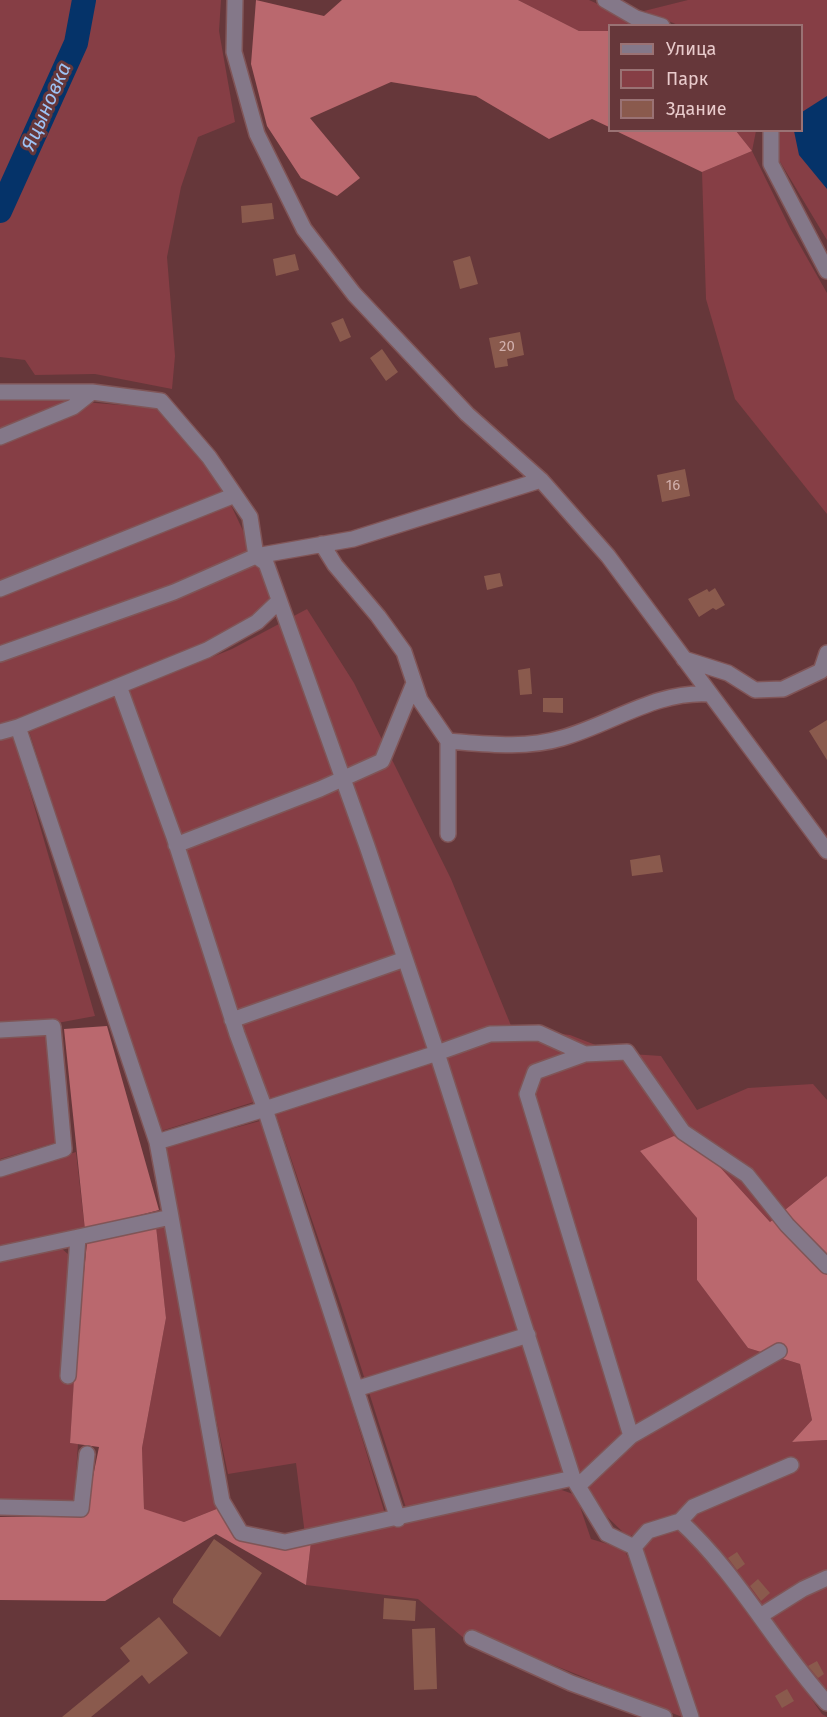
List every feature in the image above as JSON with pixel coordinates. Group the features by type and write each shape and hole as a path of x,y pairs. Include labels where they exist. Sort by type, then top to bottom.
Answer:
{"street":[{"path":"235,0 234,52 257,134 304,229 362,303 467,414 541,480 608,556 827,851"},
{"path":"605,0 636,18 656,24"},
{"path":"771,132 771,164 827,271"},
{"path":"0,392 92,392 161,402 209,457 249,516 256,556 266,563 343,779 437,1053 576,1482 607,1534 634,1547 691,1717"},
{"path":"0,437 73,407 92,392"},
{"path":"0,654 174,592 256,556 353,539 541,480"},
{"path":"0,589 235,495"},
{"path":"322,544 335,566 378,616 404,652 420,700 448,741 448,834"},
{"path":"0,732 18,727 207,650 257,622 279,601"},
{"path":"684,659 728,673 755,690 783,689 820,671 827,653"},
{"path":"176,845 343,779 382,761 414,683"},
{"path":"119,686 176,845 232,1020 265,1109 398,1519"},
{"path":"448,741 509,746 561,739 656,701 689,693 710,694"},
{"path":"18,727 157,1142 222,1501 241,1533 285,1542 576,1482 631,1436 710,1388 779,1351"},
{"path":"232,1020 405,959"},
{"path":"0,1030 53,1027 64,1149 0,1169"},
{"path":"157,1142 265,1109 490,1034 539,1033 585,1054"},
{"path":"631,1436 527,1094 535,1072 585,1054 627,1052 683,1132 747,1175 787,1225 827,1266"},
{"path":"0,1254 171,1216"},
{"path":"68,1376 78,1237"},
{"path":"356,1389 528,1335"},
{"path":"0,1507 81,1509 87,1454"},
{"path":"634,1547 648,1531 681,1521 693,1507 791,1465"},
{"path":"681,1521 702,1541 785,1647 802,1675 827,1703"},
{"path":"760,1617 803,1589 827,1578"},
{"path":"472,1638 571,1683 663,1717"}],"green space":[{"path":"0,0 221,0 219,31 235,122 198,137 181,187 167,257 175,356 172,389 95,374 35,375 25,360 0,357"},
{"path":"518,0 589,0 642,24 608,24 608,31 579,31"},
{"path":"688,0 827,0 827,240 776,155 779,132 803,132 803,24 676,24 644,11"},
{"path":"737,132 756,132 752,151"},
{"path":"752,151 790,228 827,293 827,514 735,399 706,299 702,172"},
{"path":"0,395 156,408 220,482 273,594 261,612 227,637 10,723 95,1016 52,1024 61,1141 0,1159"},
{"path":"307,609 354,683 451,879 512,1028 570,1035 616,1053 661,1056 697,1110 748,1088 813,1084 827,1100 827,1176 770,1222 718,1165 640,1151 698,1218 697,1280 748,1348 800,1364 812,1420 792,1442 827,1440 827,1572 822,1571 762,1610 678,1514 628,1537 596,1506 585,1476 550,1475 407,1511 341,1305 270,1097 161,1131 122,1019 29,731 232,649"},
{"path":"260,1121 328,1327 386,1517 305,1535 296,1463 228,1474 175,1226 164,1147"},
{"path":"76,1152 85,1230 0,1250 0,1175"},
{"path":"169,1223 219,1508 184,1522 144,1510 142,1448 166,1318 156,1226"},
{"path":"60,1247 69,1255 62,1380 74,1382 70,1443 78,1444 74,1502 0,1502 0,1261"},
{"path":"553,1487 576,1495 591,1539 624,1549 647,1598 685,1711 682,1717 472,1632 466,1640 418,1599 306,1585 311,1542"},
{"path":"678,1527 718,1567 737,1591 822,1714 827,1717 696,1717 639,1546 650,1536"},
{"path":"825,1583 827,1584 827,1689 810,1679 771,1618"}],"shaded area":[{"path":"256,0 324,16 342,0 518,0 579,31 608,31 608,127 592,119 549,139 476,96 391,82 310,118 360,178 337,196 301,178 267,126 251,64"},
{"path":"618,132 737,132 752,151 702,172"},
{"path":"107,1026 159,1210 85,1230 64,1029"},
{"path":"674,1136 718,1165 770,1222 827,1176 827,1440 792,1442 812,1420 800,1364 748,1348 697,1280 697,1218 640,1151"},
{"path":"156,1226 166,1318 142,1448 144,1509 184,1522 219,1508 238,1535 311,1542 306,1585 216,1534 105,1601 0,1600 0,1517 85,1516 99,1447 70,1443 76,1347 87,1243"}],"water":[{"path":"827,96 827,189 799,155 794,132 803,132 803,111"}],"building":[{"path":"272,203 274,219 242,223 241,206"},
{"path":"295,254 299,270 276,276 273,259"},
{"path":"470,256 478,284 460,289 453,261"},
{"path":"343,318 351,337 340,342 331,323"},
{"path":"520,332 524,355 507,359 508,366 495,368 489,338"},
{"path":"382,349 398,372 386,381 370,358"},
{"path":"685,469 690,496 662,502 657,475"},
{"path":"500,573 503,586 487,590 484,576"},
{"path":"715,588 725,605 716,610 713,608 699,617 688,599 707,589 709,592"},
{"path":"530,668 532,694 520,695 518,670"},
{"path":"543,698 563,698 563,713 543,712"},
{"path":"827,720 827,760 809,731"},
{"path":"660,855 663,872 632,876 630,860"},
{"path":"214,1539 262,1573 220,1637 173,1603 173,1599"},
{"path":"737,1552 745,1564 737,1570 728,1558"},
{"path":"758,1579 770,1593 761,1601 750,1586"},
{"path":"384,1598 416,1601 415,1621 383,1619"},
{"path":"159,1617 188,1653 149,1684 142,1675 91,1717 62,1717 130,1661 120,1648"},
{"path":"435,1628 437,1689 414,1690 412,1629"},
{"path":"817,1661 824,1674 818,1678 808,1666"},
{"path":"787,1689 794,1701 782,1708 775,1696"}],"waterway":[{"name":"Яцыновка","path":"0,211 76,43 84,0"}]}
